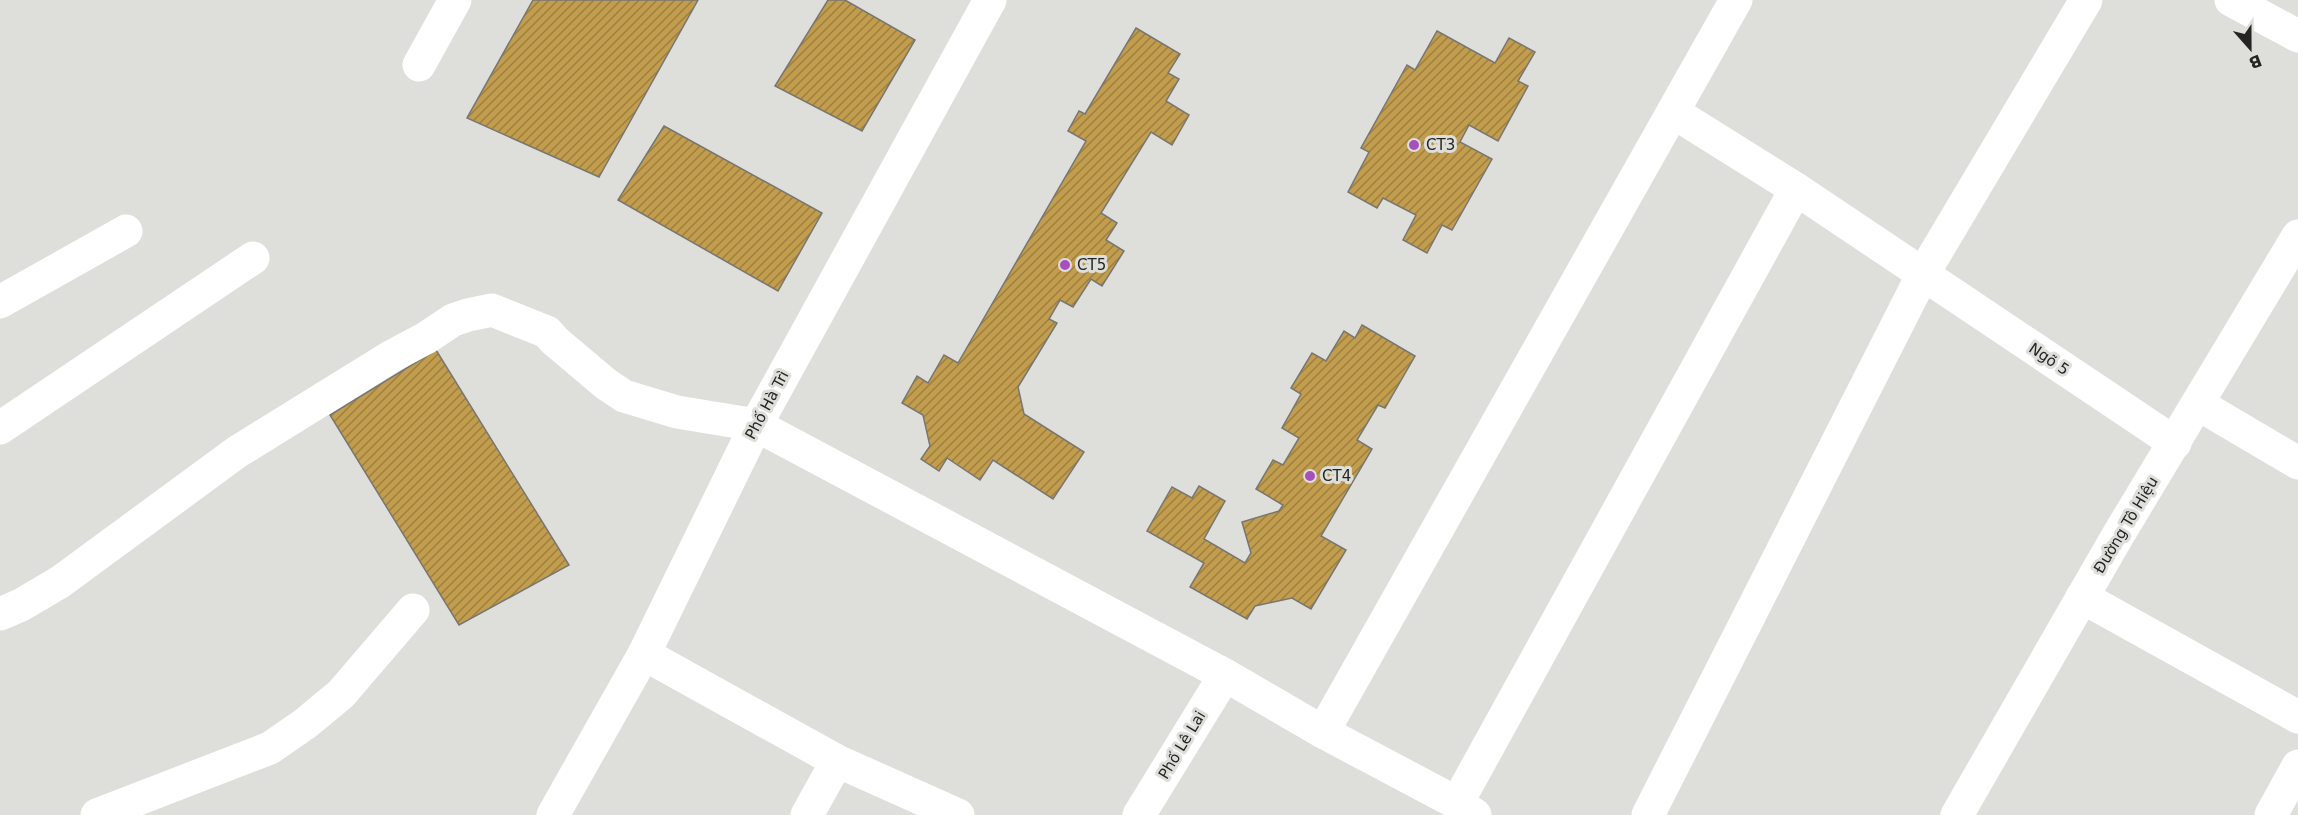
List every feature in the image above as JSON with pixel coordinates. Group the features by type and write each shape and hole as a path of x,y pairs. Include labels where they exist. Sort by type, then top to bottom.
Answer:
{"street":[{"path":"419,65 455,0"},
{"name":"Phố Hà Trì","path":"553,815 644,654 756,425 990,0"},
{"path":"1323,732 1736,0"},
{"path":"1648,815 1923,274 2086,0"},
{"path":"2231,0 2298,36"},
{"name":"Ngõ 5","path":"1673,112 1796,189 2175,443"},
{"path":"0,614 21,605 60,582 237,452 392,356 453,320 492,310 547,332 606,384 624,396 677,412 756,425 1224,675 1323,732 1466,809 1796,189"},
{"path":"0,302 126,231"},
{"name":"Đường Tô Hiệu","path":"1957,815 2082,597 2298,236"},
{"path":"0,428 253,258"},
{"path":"2198,404 2298,463"},
{"path":"2082,597 2298,717"},
{"path":"97,815 270,748 306,723 341,694 413,610"},
{"path":"644,654 837,761 958,815"},
{"name":"Phố Lê Lai","path":"1139,815 1224,675"},
{"path":"807,815 837,761"},
{"path":"2271,815 2298,766"}],"building":[{"path":"533,0 698,0 599,177 467,118"},
{"path":"828,0 845,0 915,40 862,131 775,86"},
{"name":"CT5","path":"1136,28 1180,54 1168,73 1179,79 1166,101 1189,115 1172,145 1151,132 1101,213 1117,223 1106,240 1124,251 1102,286 1091,279 1073,307 1060,300 1049,319 1057,323 1018,387 1024,414 1084,452 1053,499 993,460 980,480 947,458 939,471 921,459 930,446 923,415 902,403 917,376 928,383 944,355 958,363 1086,141 1068,131 1079,111 1085,114"},
{"name":"CT3","path":"1437,31 1495,63 1509,38 1535,52 1518,81 1528,86 1498,141 1469,125 1460,142 1492,159 1452,230 1442,225 1427,253 1403,240 1416,215 1383,198 1377,208 1348,192 1369,152 1361,148 1407,65 1415,70"},
{"path":"664,126 822,213 778,291 618,200"},
{"name":"CT4","path":"1362,325 1415,356 1385,408 1378,405 1357,440 1372,449 1321,536 1346,550 1311,609 1292,598 1255,606 1247,619 1190,587 1204,563 1147,531 1172,487 1192,498 1199,486 1225,501 1204,539 1245,563 1251,553 1242,522 1279,511 1283,505 1256,489 1273,460 1283,465 1299,438 1282,428 1301,394 1291,388 1312,353 1326,361 1344,331 1355,338"},
{"path":"436,350 569,565 459,625 330,415"}],"place":[{"name":"CT3","path":"1414,145"},
{"name":"CT5","path":"1065,265"},
{"name":"CT4","path":"1310,476"}]}
